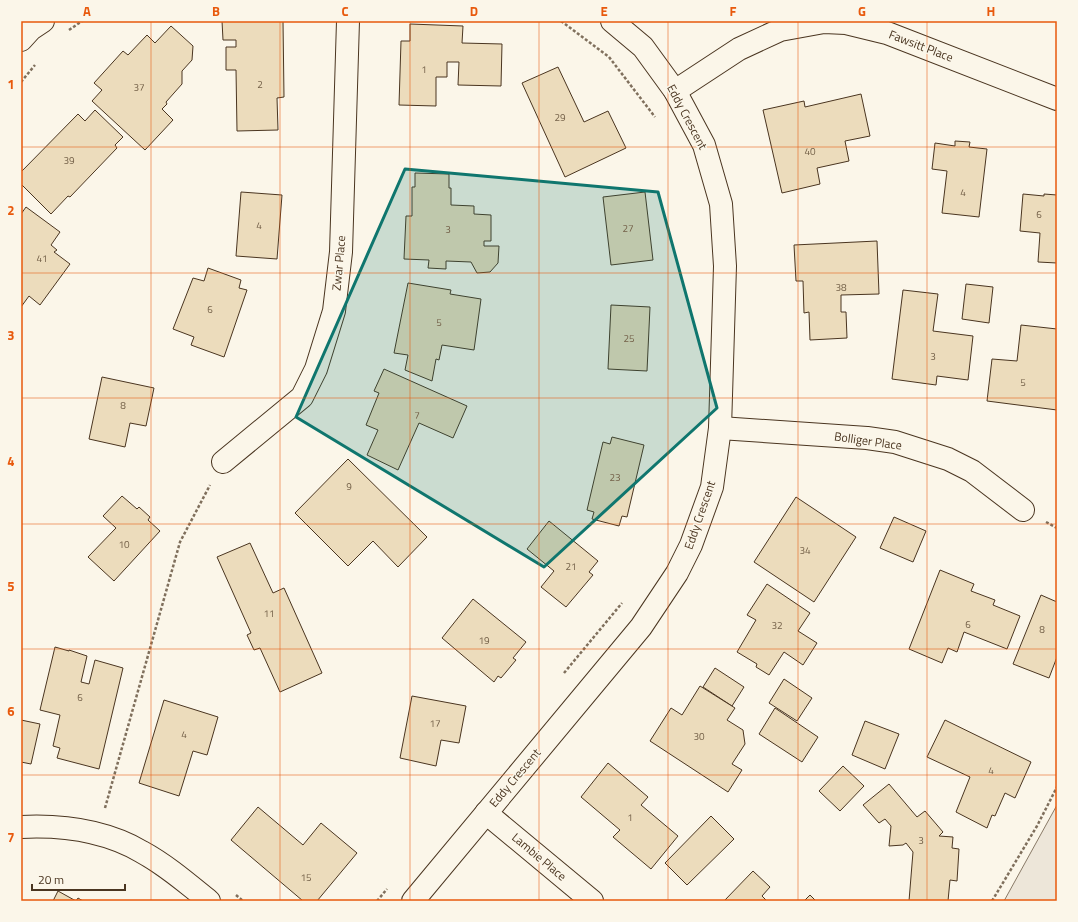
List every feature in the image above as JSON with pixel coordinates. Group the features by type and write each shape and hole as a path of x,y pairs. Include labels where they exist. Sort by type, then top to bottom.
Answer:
{"street":[{"path":"21,40 31,29 42,21"},
{"name":"Zwar Place","path":"224,462 302,397 316,369 334,311 341,252 348,21"},
{"name":"Eddy Crescent","path":"414,901 641,627 677,573 691,545 712,487 720,428 725,266 721,204 704,145 676,91 643,47 612,21"},
{"name":"Fawsitt Place","path":"676,91 739,49 780,30 824,22 846,23 887,33 1057,99"},
{"name":"Bolliger Place","path":"720,428 866,438 895,442 948,459 972,471 1023,510"},
{"name":"Lambie Place","path":"486,813 592,901"},
{"path":"21,827 47,826 98,834 121,842 143,852 182,879 209,901"}],"path":[{"path":"561,21 609,57 658,119"},
{"path":"104,812 180,542 203,497 224,462"},
{"path":"560,678 626,598"},
{"path":"992,901 1037,826 1057,787"},
{"path":"377,901 392,883"}],"highlighted area":[{"path":"405,169 658,192 717,408 544,567 296,417"}],"shaded area":[{"path":"1057,805 1057,901 1004,901"}],"building":[{"path":"222,21 283,21 284,97 277,98 278,130 237,131 236,70 226,70 226,47 236,47 236,40 223,40"},
{"path":"410,24 463,26 462,43 502,44 501,86 458,85 459,62 447,62 447,77 436,77 436,106 399,105 401,41 410,41"},
{"path":"171,26 193,46 192,60 182,71 182,84 166,102 167,104 162,109 173,120 145,150 92,101 102,90 94,83 123,51 128,55 147,35 155,43"},
{"path":"558,67 584,122 608,111 626,148 565,177 522,83"},
{"path":"861,94 870,136 845,141 849,161 817,168 820,184 782,193 763,110 804,101 805,107"},
{"path":"95,110 123,137 115,145 117,148 70,197 68,196 51,214 21,184 21,172 78,114 85,121"},
{"path":"955,141 970,142 969,147 987,149 979,217 942,213 947,171 932,169 935,143 955,146"},
{"path":"415,173 449,174 451,205 474,206 474,214 491,215 491,241 484,241 484,246 499,246 498,263 490,272 477,273 471,262 446,261 446,269 428,268 429,260 404,259 406,216 412,216 412,187 415,187"},
{"path":"241,192 282,195 277,259 236,256"},
{"path":"645,192 653,260 611,265 603,197"},
{"path":"1023,194 1044,196 1044,194 1057,195 1057,263 1038,262 1040,233 1020,231"},
{"path":"26,207 60,232 51,245 57,250 54,252 70,264 40,305 29,296 21,307 21,214"},
{"path":"877,241 879,294 841,295 841,312 846,312 847,338 810,340 809,312 804,313 803,281 796,281 794,245"},
{"path":"208,268 241,280 239,288 247,290 224,357 191,345 194,337 173,329 193,278 204,281"},
{"path":"408,283 451,290 450,294 481,299 474,350 442,345 439,360 436,359 432,381 405,370 408,355 394,353"},
{"path":"966,284 993,287 989,323 962,319"},
{"path":"903,290 938,294 933,331 973,336 968,380 937,376 936,385 892,379"},
{"path":"611,305 650,307 647,371 608,369"},
{"path":"1021,325 1057,329 1057,410 987,401 992,359 1017,361"},
{"path":"384,369 467,406 453,438 419,423 398,470 367,455 378,430 366,425 379,393 374,391"},
{"path":"102,377 154,388 146,426 130,423 125,447 89,439"},
{"path":"612,437 644,445 627,517 622,516 619,526 592,519 594,512 587,510 603,442 610,444"},
{"path":"348,459 427,537 398,567 373,541 348,566 295,513"},
{"path":"122,496 137,509 139,507 150,517 148,520 160,531 114,581 88,557 116,528 103,516"},
{"path":"796,497 856,537 814,602 754,562"},
{"path":"894,517 926,531 913,562 880,548"},
{"path":"549,521 598,561 589,572 593,575 566,607 541,587 554,571 527,549"},
{"path":"250,543 273,593 284,588 322,673 280,692 260,648 254,650 247,635 251,633 217,557"},
{"path":"940,570 974,584 971,591 995,600 993,605 1020,616 1007,649 964,632 957,652 948,648 942,663 909,649"},
{"path":"767,584 810,613 798,631 817,643 803,665 784,652 769,675 756,667 757,664 737,652 756,620 747,615"},
{"path":"1041,595 1057,602 1057,657 1049,678 1013,664"},
{"path":"473,599 526,642 513,658 516,660 501,678 498,676 494,682 442,638"},
{"path":"55,647 87,656 81,682 89,684 95,660 123,668 99,769 57,758 60,748 53,746 60,715 40,710"},
{"path":"715,668 744,687 732,706 703,687"},
{"path":"784,679 812,698 797,721 769,703"},
{"path":"700,686 735,708 727,720 743,730 745,744 732,764 742,770 728,792 650,741 671,708 682,715"},
{"path":"412,696 466,706 459,743 441,740 436,766 400,758"},
{"path":"164,700 218,717 207,755 193,751 179,796 139,783"},
{"path":"775,708 818,737 802,762 759,734"},
{"path":"21,720 40,724 31,764 21,762"},
{"path":"945,720 1031,762 1015,798 1005,793 995,816 992,815 987,828 956,812 970,777 927,757"},
{"path":"865,721 899,734 885,769 852,755"},
{"path":"608,763 648,797 641,805 678,836 651,869 613,837 620,830 581,797"},
{"path":"843,766 864,786 840,811 819,791"},
{"path":"889,784 917,817 925,811 943,832 939,836 953,837 952,848 959,849 957,881 950,880 948,901 909,901 913,852 906,843 903,845 889,846 891,826 885,819 879,823 863,805"},
{"path":"258,807 303,845 321,823 357,853 317,901 303,901 231,840"},
{"path":"711,816 734,839 687,885 665,863"},
{"path":"753,871 770,887 762,896 767,901 724,901"},
{"path":"58,891 76,901 53,901"},
{"path":"810,895 816,901 804,901"},
{"path":"78,898 83,901 76,901"}]}
